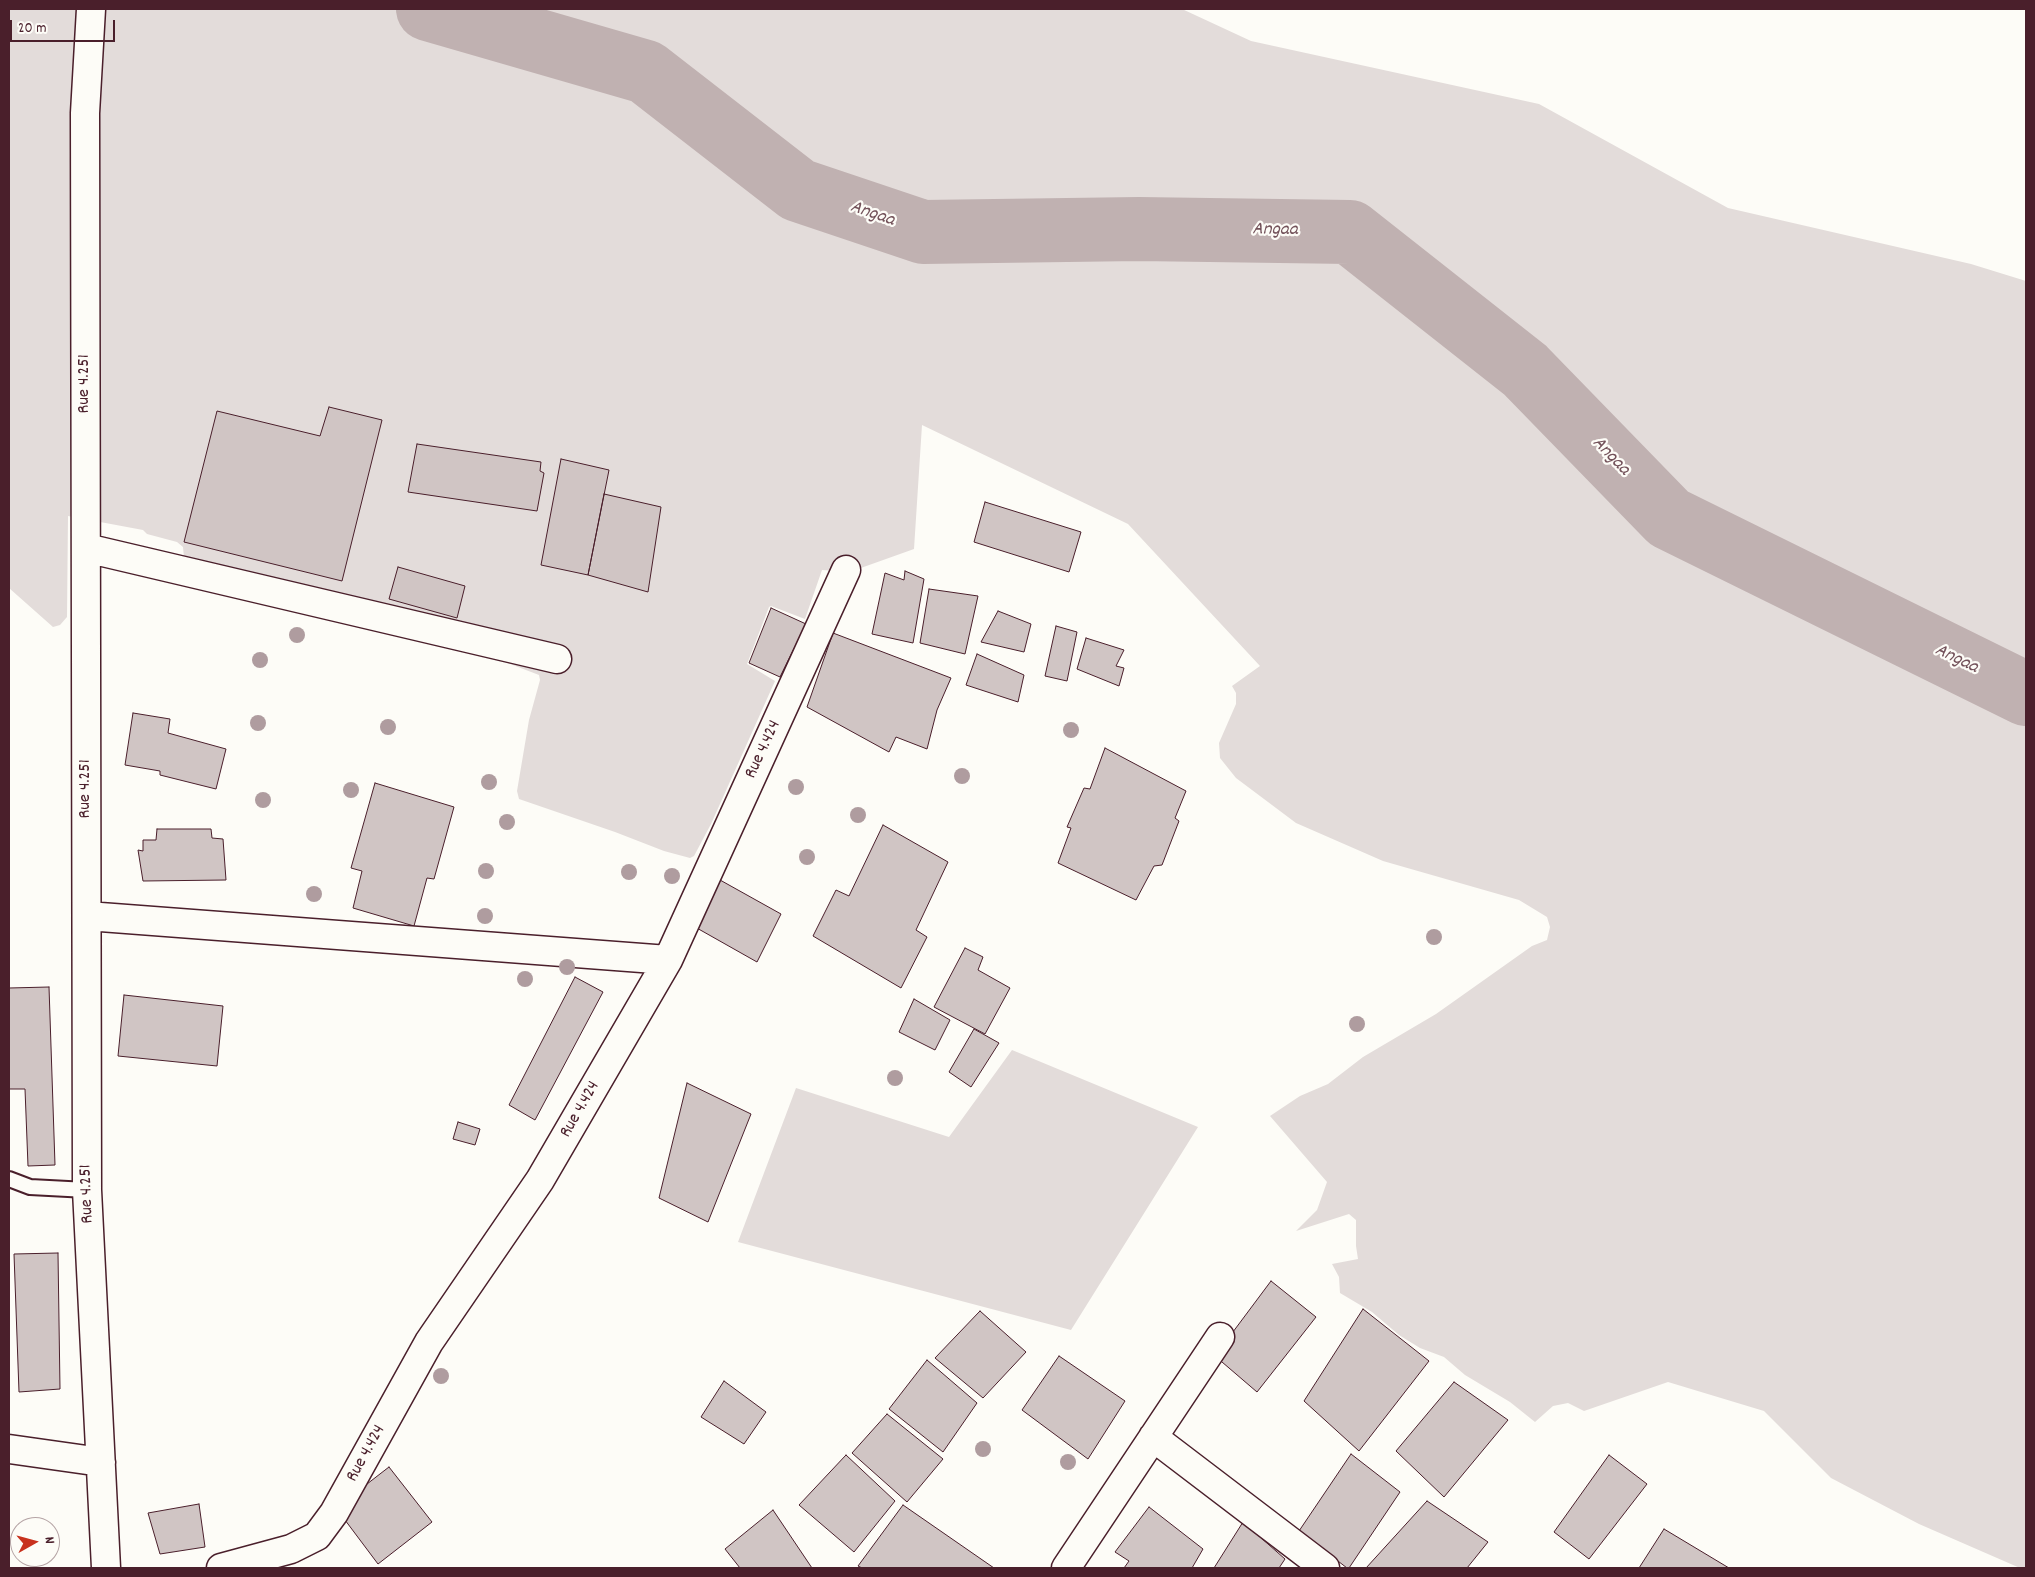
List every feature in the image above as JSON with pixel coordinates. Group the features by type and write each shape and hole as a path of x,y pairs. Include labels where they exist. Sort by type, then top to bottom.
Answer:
{"street":[{"name":"Rue 4.251","path":"91,9 86,113 87,1190 106,1568"},
{"path":"86,548 557,659"},
{"name":"Rue 4.424","path":"221,1568 291,1549 317,1536 334,1514 429,1342 540,1180 668,960 846,570"},
{"path":"87,916 668,960"},
{"path":"1066,1568 1220,1337"},
{"path":"1153,1437 1325,1568"},
{"path":"9,1449 101,1462"}],"lane":[{"path":"9,1179 30,1187 87,1190"}],"shaded area":[{"path":"9,9 1182,9 1251,41 1539,104 1728,208 1971,264 2026,281 2026,1568 2020,1568 1919,1524 1831,1478 1764,1411 1668,1382 1584,1411 1568,1403 1553,1406 1535,1422 1510,1402 1465,1375 1444,1357 1420,1348 1399,1335 1372,1312 1340,1293 1339,1277 1332,1264 1358,1259 1356,1220 1349,1214 1296,1231 1317,1210 1327,1182 1270,1116 1300,1096 1328,1084 1363,1057 1436,1014 1532,946 1547,940 1550,927 1547,917 1519,900 1383,861 1296,823 1236,778 1220,758 1219,743 1236,704 1236,693 1232,686 1260,666 1128,524 922,425 914,549 858,569 822,570 805,619 771,606 769,607 747,664 775,681 711,824 694,856 690,858 664,851 519,799 517,791 529,720 540,680 539,675 505,662 380,629 184,558 183,547 177,542 147,534 143,530 68,516 67,617 60,625 53,627 9,588"},
{"path":"1012,1050 1198,1127 1071,1330 738,1242 796,1088 949,1137"}],"building":[{"path":"329,407 382,420 342,581 184,542 217,411 320,436"},
{"path":"417,444 541,462 540,471 544,473 537,511 408,492"},
{"path":"561,459 609,470 588,575 541,565"},
{"path":"604,494 661,507 648,592 588,575"},
{"path":"985,502 1081,532 1069,572 974,542"},
{"path":"398,567 465,586 457,618 389,599"},
{"path":"905,571 924,579 913,643 872,634 885,573 904,580"},
{"path":"929,589 978,596 965,654 920,643"},
{"path":"771,608 806,624 780,677 749,663"},
{"path":"998,611 1031,624 1024,652 981,642"},
{"path":"1056,626 1077,632 1067,681 1045,676"},
{"path":"833,633 951,678 937,710 927,749 896,737 889,752 807,707"},
{"path":"1086,638 1124,650 1116,666 1124,668 1119,686 1077,669"},
{"path":"977,654 1024,675 1018,702 966,685"},
{"path":"133,713 170,719 168,733 226,749 216,789 160,775 160,771 125,765"},
{"path":"1105,748 1186,791 1175,818 1179,821 1162,865 1154,866 1136,900 1058,863 1071,828 1067,827 1084,788 1090,789"},
{"path":"375,783 454,807 434,879 427,878 414,926 353,908 362,871 351,868"},
{"path":"883,825 948,862 916,930 927,937 901,988 813,936 836,890 849,896"},
{"path":"157,829 211,829 212,838 223,839 226,880 143,881 138,850 143,851 143,840 156,840"},
{"path":"720,880 781,914 757,962 695,927"},
{"path":"965,948 983,957 978,970 1010,988 985,1034 934,1007"},
{"path":"575,977 603,992 535,1120 509,1105"},
{"path":"49,987 55,1165 28,1166 25,1089 9,1089 9,988"},
{"path":"124,995 223,1006 217,1066 118,1056"},
{"path":"914,999 950,1020 935,1050 899,1032"},
{"path":"974,1029 999,1043 971,1087 949,1072"},
{"path":"687,1083 751,1114 708,1222 659,1198"},
{"path":"458,1122 480,1129 475,1145 453,1139"},
{"path":"58,1253 60,1389 19,1392 14,1254"},
{"path":"1271,1281 1316,1317 1257,1392 1215,1356"},
{"path":"1363,1309 1429,1361 1359,1451 1304,1401"},
{"path":"980,1311 1026,1352 983,1398 935,1358"},
{"path":"1059,1356 1125,1401 1088,1459 1022,1410"},
{"path":"927,1360 977,1403 943,1452 889,1409"},
{"path":"724,1381 766,1412 744,1444 701,1417"},
{"path":"1454,1382 1508,1420 1444,1497 1396,1451"},
{"path":"887,1414 943,1459 907,1502 852,1453"},
{"path":"1351,1454 1400,1492 1349,1568 1347,1568 1299,1531"},
{"path":"846,1455 895,1501 854,1552 799,1505"},
{"path":"1609,1455 1647,1484 1589,1559 1554,1532"},
{"path":"389,1467 432,1522 378,1564 336,1508"},
{"path":"1427,1501 1488,1542 1467,1568 1366,1568"},
{"path":"199,1504 205,1547 160,1554 148,1513"},
{"path":"903,1505 994,1568 862,1568 858,1566"},
{"path":"1149,1507 1203,1549 1192,1568 1124,1568 1129,1561 1115,1552"},
{"path":"773,1510 812,1568 740,1568 725,1549"},
{"path":"1243,1522 1285,1559 1279,1568 1214,1568"},
{"path":"1664,1529 1729,1568 1639,1568"}],"waterway":[{"name":"Angaa","path":"428,9 646,72 798,190 923,232 1139,229 1350,232 1525,370 1669,518 2026,694"}]}
